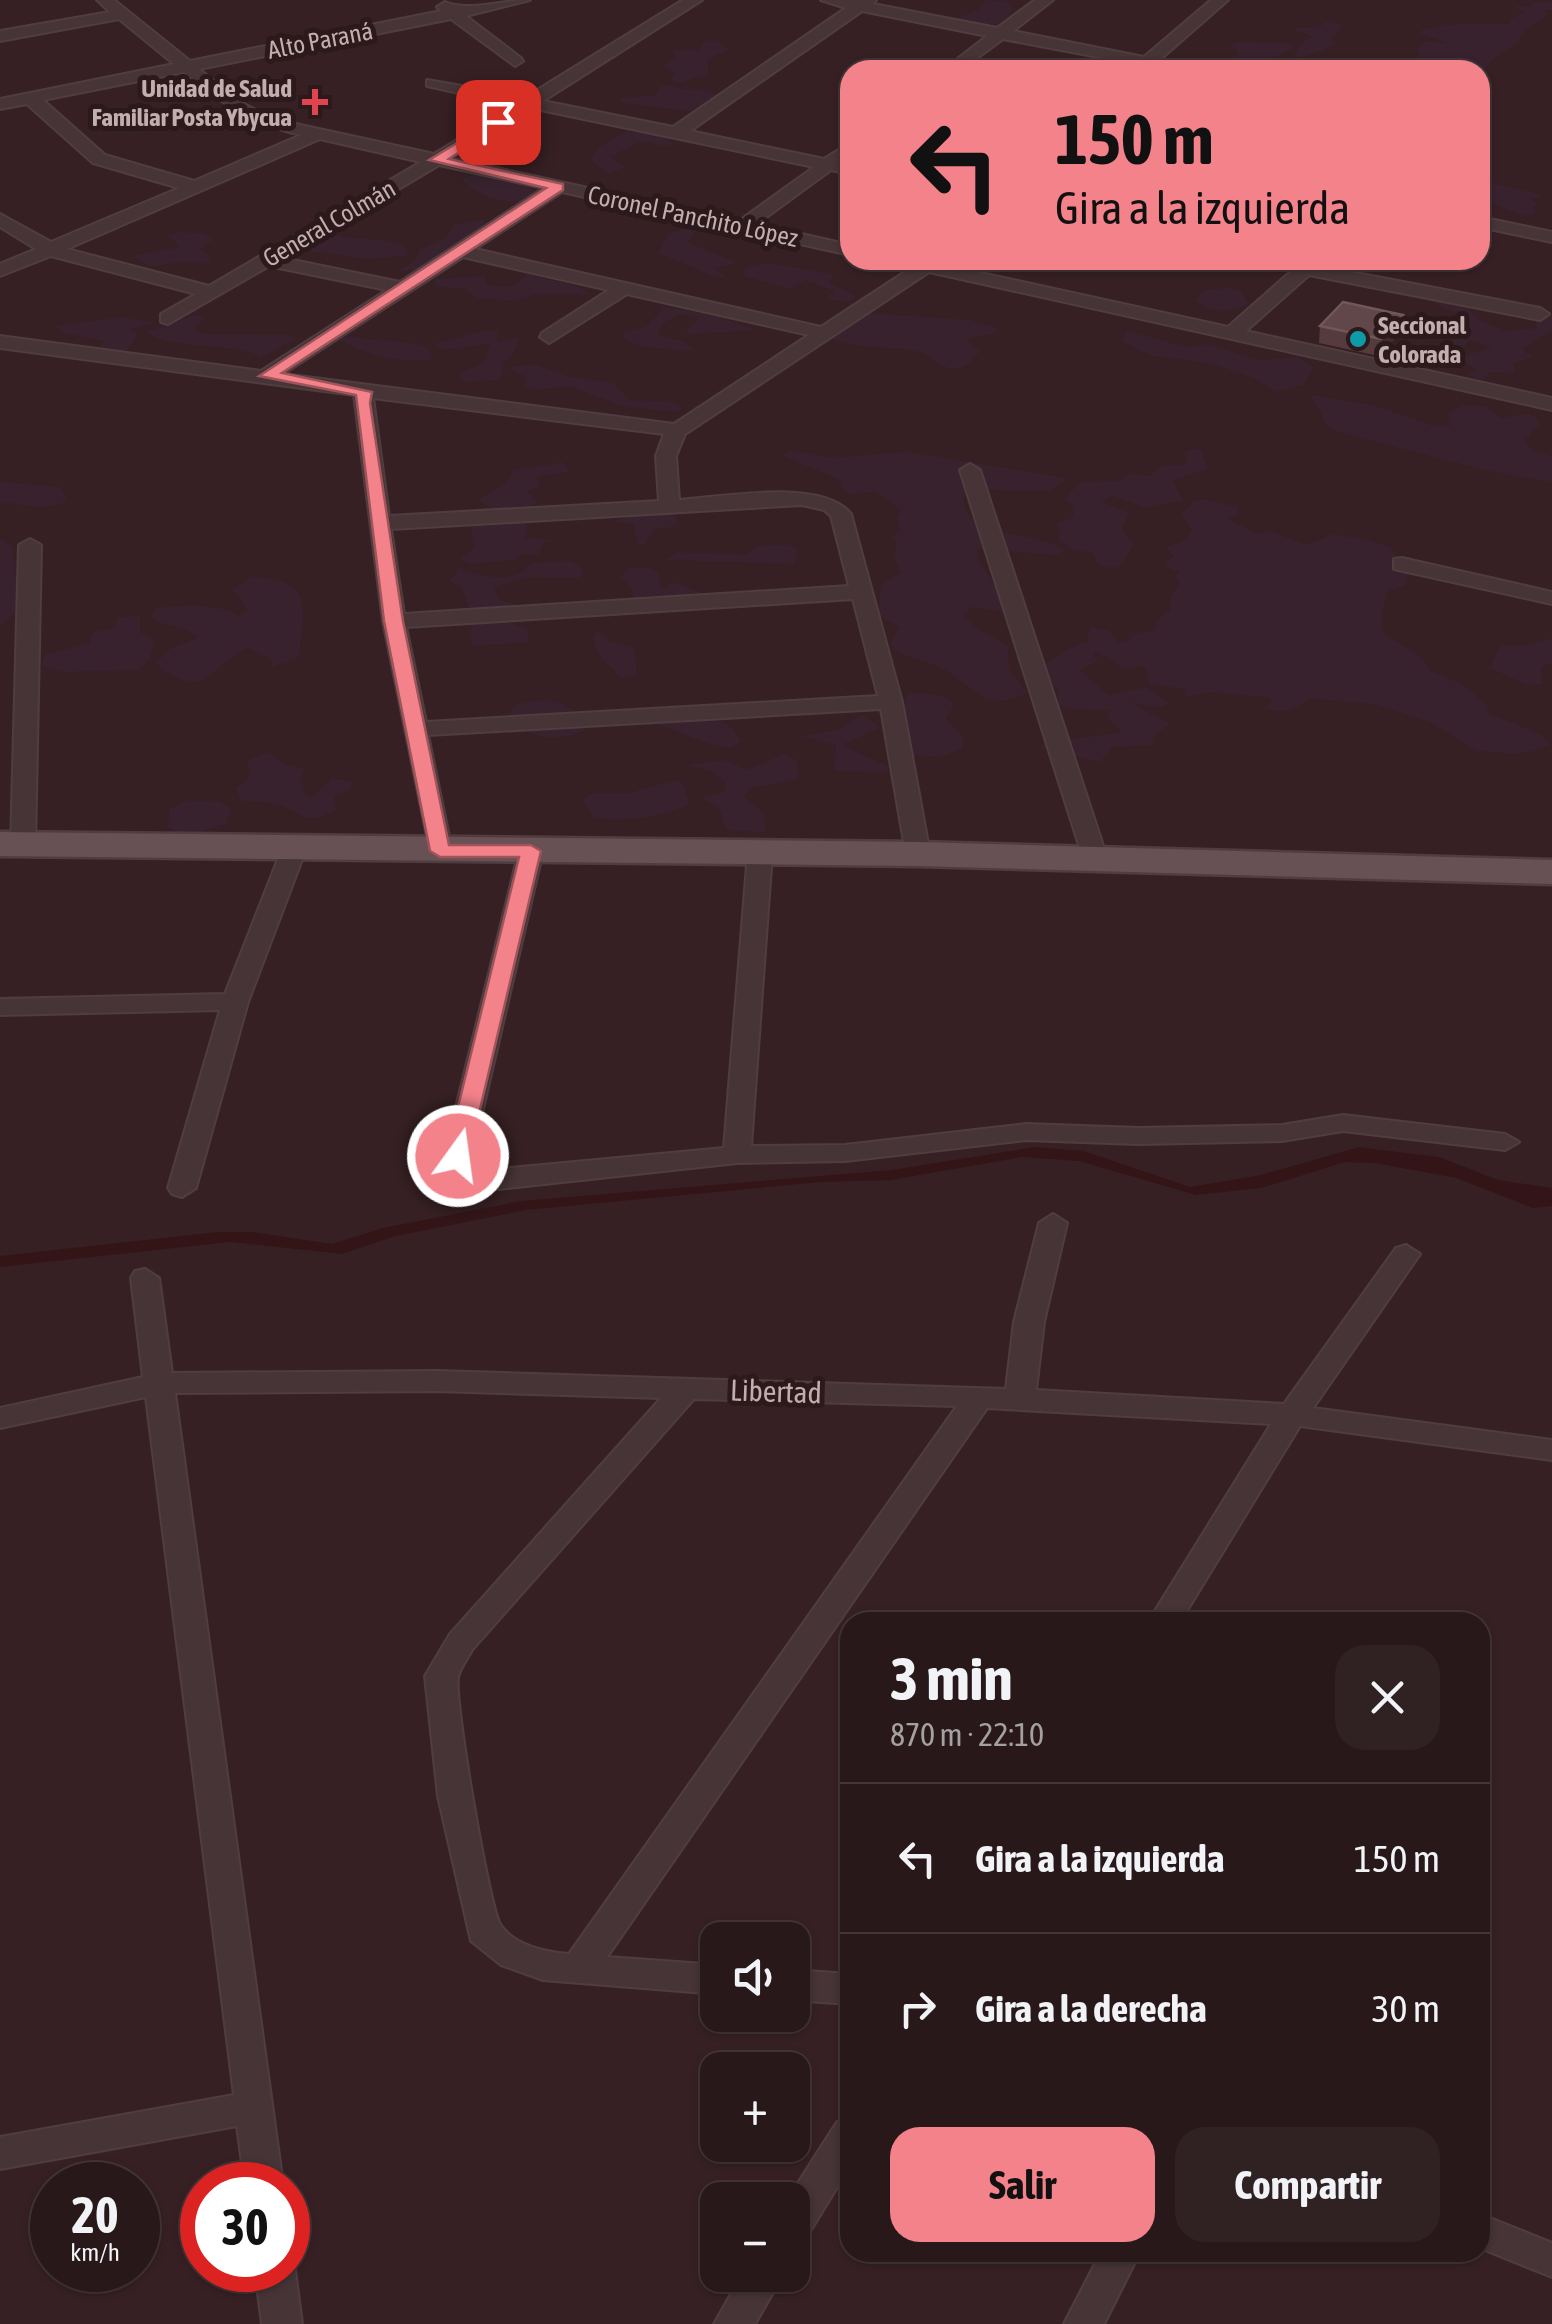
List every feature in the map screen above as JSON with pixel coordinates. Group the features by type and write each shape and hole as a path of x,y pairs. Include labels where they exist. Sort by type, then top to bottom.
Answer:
{"main road":[{"path":"11,844 918,854 1552,872"}],"street":[{"name":"Coronel Panchito López","path":"107,0 249,116 840,248"},
{"path":"434,0 515,61"},
{"name":"Alto Paraná","path":"16,101 522,0"},
{"name":"General Colmán","path":"168,318 436,160 694,0"},
{"path":"829,0 864,3 1116,60"},
{"path":"964,60 1045,0"},
{"path":"1149,60 1220,0"},
{"path":"676,133 864,3"},
{"path":"0,36 124,14"},
{"path":"433,83 840,168"},
{"path":"0,85 16,101 99,160 198,188"},
{"path":"0,271 318,134"},
{"path":"742,227 840,156"},
{"path":"267,376 558,187"},
{"path":"0,219 51,250 211,292"},
{"path":"1490,224 1552,237"},
{"path":"460,251 823,333"},
{"path":"266,260 404,288"},
{"path":"670,508 666,454 670,438 823,333 899,270"},
{"path":"945,270 1552,404"},
{"path":"1231,334 1304,270"},
{"path":"1338,270 1540,314"},
{"path":"549,337 624,288"},
{"path":"0,342 678,430"},
{"path":"364,392 362,403 394,621 440,851"},
{"path":"970,470 1094,858"},
{"path":"380,523 802,498 831,505 841,514 891,702 918,854"},
{"path":"11,844 30,545"},
{"path":"1402,564 1552,598"},
{"path":"394,621 860,592"},
{"path":"415,729 891,702"},
{"path":"182,1188 235,1002 294,849"},
{"path":"531,851 458,1156 466,1170 500,1180 738,1155 845,1153 1026,1132 1140,1136 1282,1133 1343,1123 1505,1142"},
{"path":"738,1155 760,852"},
{"path":"0,1008 235,1002"},
{"path":"1020,1399 1030,1322 1053,1223"},
{"path":"1170,1612 1292,1415 1406,1254"},
{"path":"145,1278 162,1383 261,2162"},
{"name":"Libertad","path":"0,1418 162,1383 438,1382 978,1397 1292,1415 1552,1450"},
{"path":"686,1389 461,1642 441,1676 455,1796 484,1931 514,1955 577,1971 700,1979"},
{"path":"577,1971 978,1397"},
{"path":"810,1986 840,1988"},
{"path":"0,2153 254,2107"},
{"path":"810,2197 840,2149"},
{"path":"1490,2235 1552,2260"},
{"path":"1084,2324 1115,2262"},
{"path":"278,2292 282,2324"},
{"path":"734,2324 752,2292"}],"shaded area":[{"path":"985,0 1005,1 1014,8 995,24 953,20 977,10"},
{"path":"1535,2 1552,2 1552,10 1542,11 1548,14 1520,36 1519,43 1490,63 1383,60 1420,57 1418,48 1425,41 1448,43 1417,32 1428,28 1510,24 1509,20 1524,11 1509,4 1530,7"},
{"path":"1325,22 1345,25 1331,39 1336,45 1302,58 1294,55 1302,42 1314,37 1290,29 1319,27"},
{"path":"716,40 730,49 708,59 708,74 680,83 671,81 675,72 662,66 677,58 671,50 698,50 706,41"},
{"path":"1287,43 1294,47 1264,60 1222,60 1237,57 1236,49 1228,45"},
{"path":"669,84 709,91 719,97 690,111 621,103 621,98 655,95 660,87"},
{"path":"627,131 662,136 676,144 663,146 642,141 611,157 625,167 607,174 591,160 600,146"},
{"path":"476,175 522,183 539,194 519,201 497,200 461,178"},
{"path":"1490,183 1540,194 1540,199 1530,198 1538,204 1533,209 1536,214 1525,216 1490,202"},
{"path":"484,219 486,225 430,267 395,272 415,261 419,250 446,238 454,225"},
{"path":"692,225 697,230 687,242 738,263 714,268 729,278 716,277 658,253 669,234"},
{"path":"178,232 202,233 214,239 200,249 209,256 209,262 152,266 134,255 180,247 169,236"},
{"path":"333,234 398,244 407,248 406,256 368,259 310,251 314,236"},
{"path":"769,263 835,275 829,282 856,296 850,302 827,299 834,291 805,280 790,289 744,276 745,268"},
{"path":"528,273 576,286 590,294 536,294 516,301 477,298 465,289 438,287 434,279 485,276 487,284 504,287"},
{"path":"1206,289 1242,292 1248,304 1220,310 1206,308 1195,299"},
{"path":"1421,296 1464,303 1479,320 1506,331 1537,328 1533,317 1552,314 1552,331 1522,349 1533,357 1514,364 1514,373 1490,372 1484,380 1466,375 1476,369 1455,359 1492,347 1471,340 1459,350 1449,345 1453,340 1440,334 1442,328 1462,329 1461,316"},
{"path":"663,307 709,314 757,330 689,334 685,332 698,318 681,314 663,323 658,335 683,341 697,352 640,346 622,338 625,332 648,326"},
{"path":"864,313 971,320 999,329 994,334 966,339 980,351 969,363 952,369 920,352 832,339 838,327"},
{"path":"197,314 204,319 195,330 205,334 287,335 296,339 260,358 240,350 172,342 146,332"},
{"path":"121,317 156,323 129,329 138,333 126,353 100,353 103,341 64,333 55,326"},
{"path":"1127,330 1185,347 1210,345 1259,360 1298,357 1314,368 1304,385 1275,392 1256,379 1214,364 1149,355 1122,341"},
{"path":"497,331 497,342 520,338 512,356 503,362 501,380 465,382 457,375 485,361 490,344 442,350 433,344"},
{"path":"350,336 428,347 432,359 384,357 339,339"},
{"path":"533,364 567,376 613,383 631,400 668,401 684,408 676,412 621,406 569,386 534,390 523,386 529,378 506,368"},
{"path":"1311,395 1376,406 1437,427 1450,426 1447,413 1464,405 1486,406 1501,419 1533,416 1540,424 1524,441 1533,450 1552,456 1552,482 1484,470 1339,432 1328,427"},
{"path":"1200,449 1208,469 1173,480 1183,501 1146,508 1113,496 1100,501 1129,513 1121,530 1134,543 1123,565 1109,568 1098,564 1092,553 1071,549 1058,539 1061,534 1057,523 1074,517 1073,505 1066,500 1078,482 1119,481 1129,473 1149,476 1161,466 1187,464 1184,452"},
{"path":"791,450 831,458 906,452 1067,478 1051,491 985,490 963,498 967,512 988,528 1066,550 1055,555 978,549 976,555 1006,605 1002,612 972,607 963,614 977,628 1008,646 1009,670 1028,693 998,701 988,699 939,667 895,650 891,642 900,627 878,616 881,585 901,573 893,558 897,543 891,537 901,531 897,517 902,510 875,492 845,494 840,480 783,456"},
{"path":"563,462 570,472 537,479 540,487 527,491 538,503 526,509 494,511 478,500 506,483 513,470"},
{"path":"0,482 60,487 68,500 43,507 0,502"},
{"path":"1203,499 1237,507 1239,514 1228,519 1259,534 1269,530 1306,545 1333,534 1392,548 1408,575 1406,585 1388,591 1381,615 1385,635 1415,652 1431,671 1462,684 1486,704 1488,713 1540,734 1552,745 1519,754 1478,751 1429,722 1374,704 1309,698 1295,708 1279,711 1266,709 1272,699 1265,697 1210,692 1183,698 1186,692 1182,689 1150,684 1145,666 1124,669 1097,652 1093,654 1099,661 1079,670 1109,695 1147,687 1169,703 1161,707 1131,703 1170,724 1155,735 1153,745 1113,747 1100,762 1039,748 1044,743 1122,732 1107,718 1111,710 1066,709 1057,703 1059,690 1044,678 1045,665 1090,641 1086,635 1092,627 1110,631 1120,643 1128,642 1132,635 1155,630 1156,620 1170,611 1171,596 1180,582 1175,575 1179,572 1166,567 1165,561 1174,558 1166,547 1183,541 1192,531 1181,514 1194,501"},
{"path":"640,513 671,514 679,520 673,527 653,530 646,544 638,544 633,524 610,522"},
{"path":"494,517 527,524 525,538 557,540 543,543 539,554 523,554 517,560 471,564 459,559 475,547 470,525"},
{"path":"0,538 12,546 18,590 15,613 0,625"},
{"path":"788,544 799,550 794,564 665,560 678,552 746,555 757,546"},
{"path":"572,561 584,571 579,578 527,577 494,587 499,599 518,605 500,611 469,608 461,586 449,581 457,574 457,567 483,576 507,577 521,573 533,563"},
{"path":"646,567 658,572 661,588 673,582 703,593 649,601 634,598 631,587 619,577 630,568"},
{"path":"251,577 286,583 301,598 299,657 272,667 271,659 249,648 209,677 188,682 155,663 171,648 198,638 155,620 150,616 155,608 211,607 238,616 248,610 232,590"},
{"path":"140,616 140,632 155,641 150,658 138,670 63,672 42,666 44,655 89,643 93,632 115,628 117,617"},
{"path":"496,618 527,629 530,642 474,646 469,638 473,622"},
{"path":"602,632 610,642 634,647 637,675 622,678 602,658 594,633"},
{"path":"1552,638 1552,663 1541,667 1543,684 1528,685 1489,668 1501,646 1527,646"},
{"path":"907,693 933,694 950,701 954,706 946,718 964,739 963,748 943,757 911,755 897,712 907,702"},
{"path":"547,700 571,709 585,730 565,737 532,734 513,722 507,713 521,702"},
{"path":"858,716 867,716 880,728 844,744 889,768 886,772 834,771 836,745 800,736 839,730"},
{"path":"680,718 724,723 741,741 731,748 721,746 657,724"},
{"path":"268,752 283,763 305,769 300,778 304,795 311,798 332,779 354,782 348,791 333,795 337,809 318,817 305,817 272,803 242,801 235,788 249,777 247,760"},
{"path":"784,754 797,760 799,779 750,788 744,797 764,813 766,833 726,830 719,807 701,798 723,792 726,783 714,772 686,765 727,760 746,770"},
{"path":"675,780 682,782 690,804 656,815 630,819 594,817 583,800 593,793 629,793"},
{"path":"188,800 220,802 231,808 226,824 187,835 168,828 169,809"},
{"path":"1035,1147 1084,1151 1190,1187 1261,1175 1359,1147 1439,1157 1498,1180 1552,1188 1552,1206 1533,1208 1456,1178 1375,1163 1345,1162 1261,1188 1196,1195 1079,1161 1022,1157 891,1180 821,1182 526,1210 396,1236 342,1254 230,1242 0,1267 0,1256 218,1232 253,1232 332,1244 383,1228 521,1201 892,1170"}],"building":[{"path":"1343,302 1403,315 1381,339 1320,326"}],"place":[{"name":"Unidad de Salud Familiar Posta Ybycua","path":"315,102"},
{"name":"Seccional Colorada","path":"1358,339"}],"route":[{"path":"458,1156 531,851 440,851 394,621 362,403 364,392 267,376 558,187 436,160 498,122"}]}
